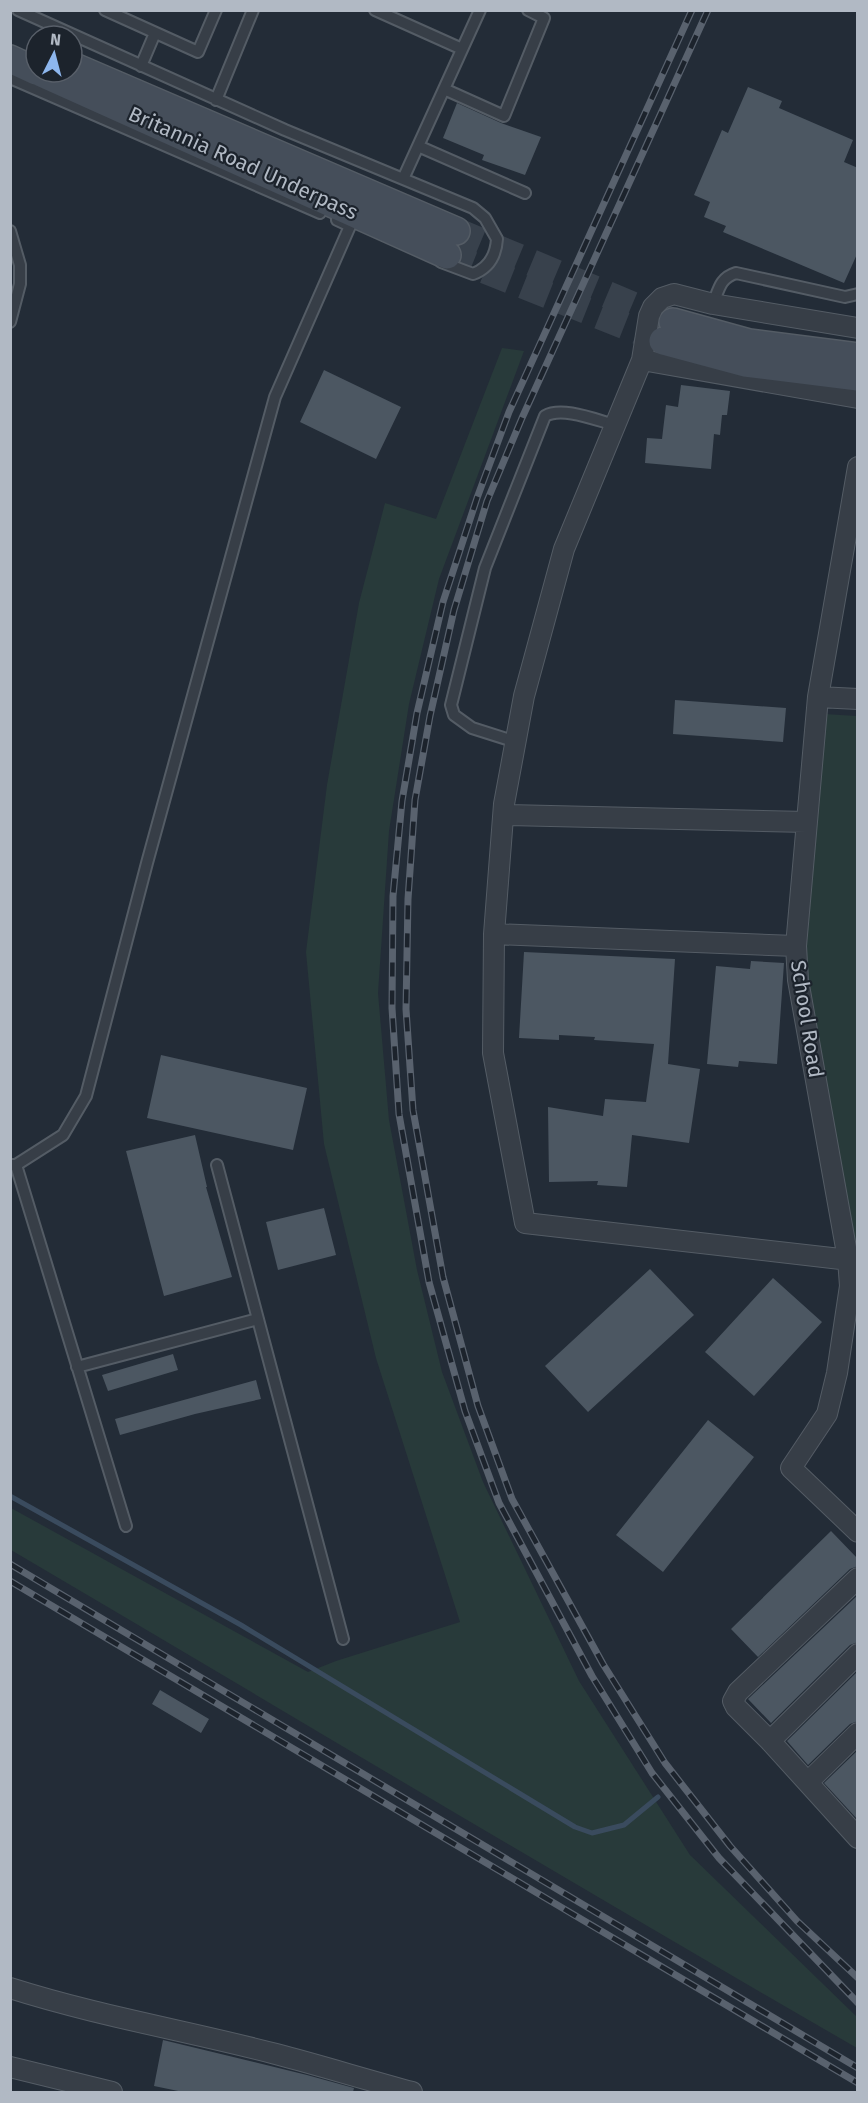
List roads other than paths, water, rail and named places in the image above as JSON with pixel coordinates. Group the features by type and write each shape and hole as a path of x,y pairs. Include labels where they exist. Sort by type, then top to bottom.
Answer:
{"main road":[{"path":"10,39 24,45"},
{"name":"Britannia Road Underpass","path":"10,59 24,65"},
{"name":"Britannia Road Underpass","path":"69,84 452,243 84,72"},
{"path":"858,357 668,331 745,363 858,377"}],"street":[{"path":"853,1260 525,1223 493,1053 494,934 504,815 524,696 564,549 642,360 649,316 653,307 662,298 674,294 713,304 858,328"},
{"path":"642,360 858,398"},
{"name":"School Road","path":"858,467 851,540 818,697 796,946 798,980 853,1260 837,1373 827,1414 791,1468 858,1532"},
{"path":"818,697 858,699"},
{"path":"504,815 807,822"},
{"path":"494,934 796,946"},
{"path":"858,1578 738,1692 734,1701 736,1707 858,1838"},
{"path":"770,1741 857,1656"},
{"path":"808,1782 858,1733"},
{"path":"10,1988 50,2001 276,2054 412,2092"},
{"path":"10,2067 112,2092"}],"lane":[{"path":"18,10 216,100 473,208 485,218 497,239 493,257 473,274 382,238"},
{"path":"105,10 198,52 216,10"},
{"path":"216,100 253,10"},
{"path":"375,10 462,49"},
{"path":"403,179 480,10"},
{"path":"444,89 504,116 544,18 528,10"},
{"path":"141,66 155,33"},
{"path":"10,78 355,228 274,397 86,1096 63,1135 13,1165 126,1526"},
{"path":"418,146 525,193"},
{"path":"10,231 20,264 20,284 10,322"},
{"path":"713,304 721,283 727,276 736,273 845,297 858,294"},
{"path":"516,742 466,725 454,716 452,705 485,568 545,416 561,411 615,424"},
{"path":"217,1165 343,1638"},
{"path":"77,1366 258,1319"}],"waterway":[{"path":"10,1496 241,1625 575,1827 592,1833 624,1825 658,1797"}],"tunnel":[{"path":"456,231 673,322"},
{"path":"447,255 663,341"}],"railway":[{"path":"692,10 509,412 477,498 443,602 417,713 402,801 393,896 392,1008 399,1114 429,1282 465,1411 499,1503 592,1676 652,1773 719,1858 858,2003"},
{"path":"708,10 522,418 487,501 454,610 430,716 415,800 408,899 406,1009 413,1110 443,1277 478,1406 512,1499 603,1664 665,1763 730,1846 797,1921 858,1978"},
{"path":"10,1564 858,2068"},
{"path":"10,1581 858,2083"}]}
